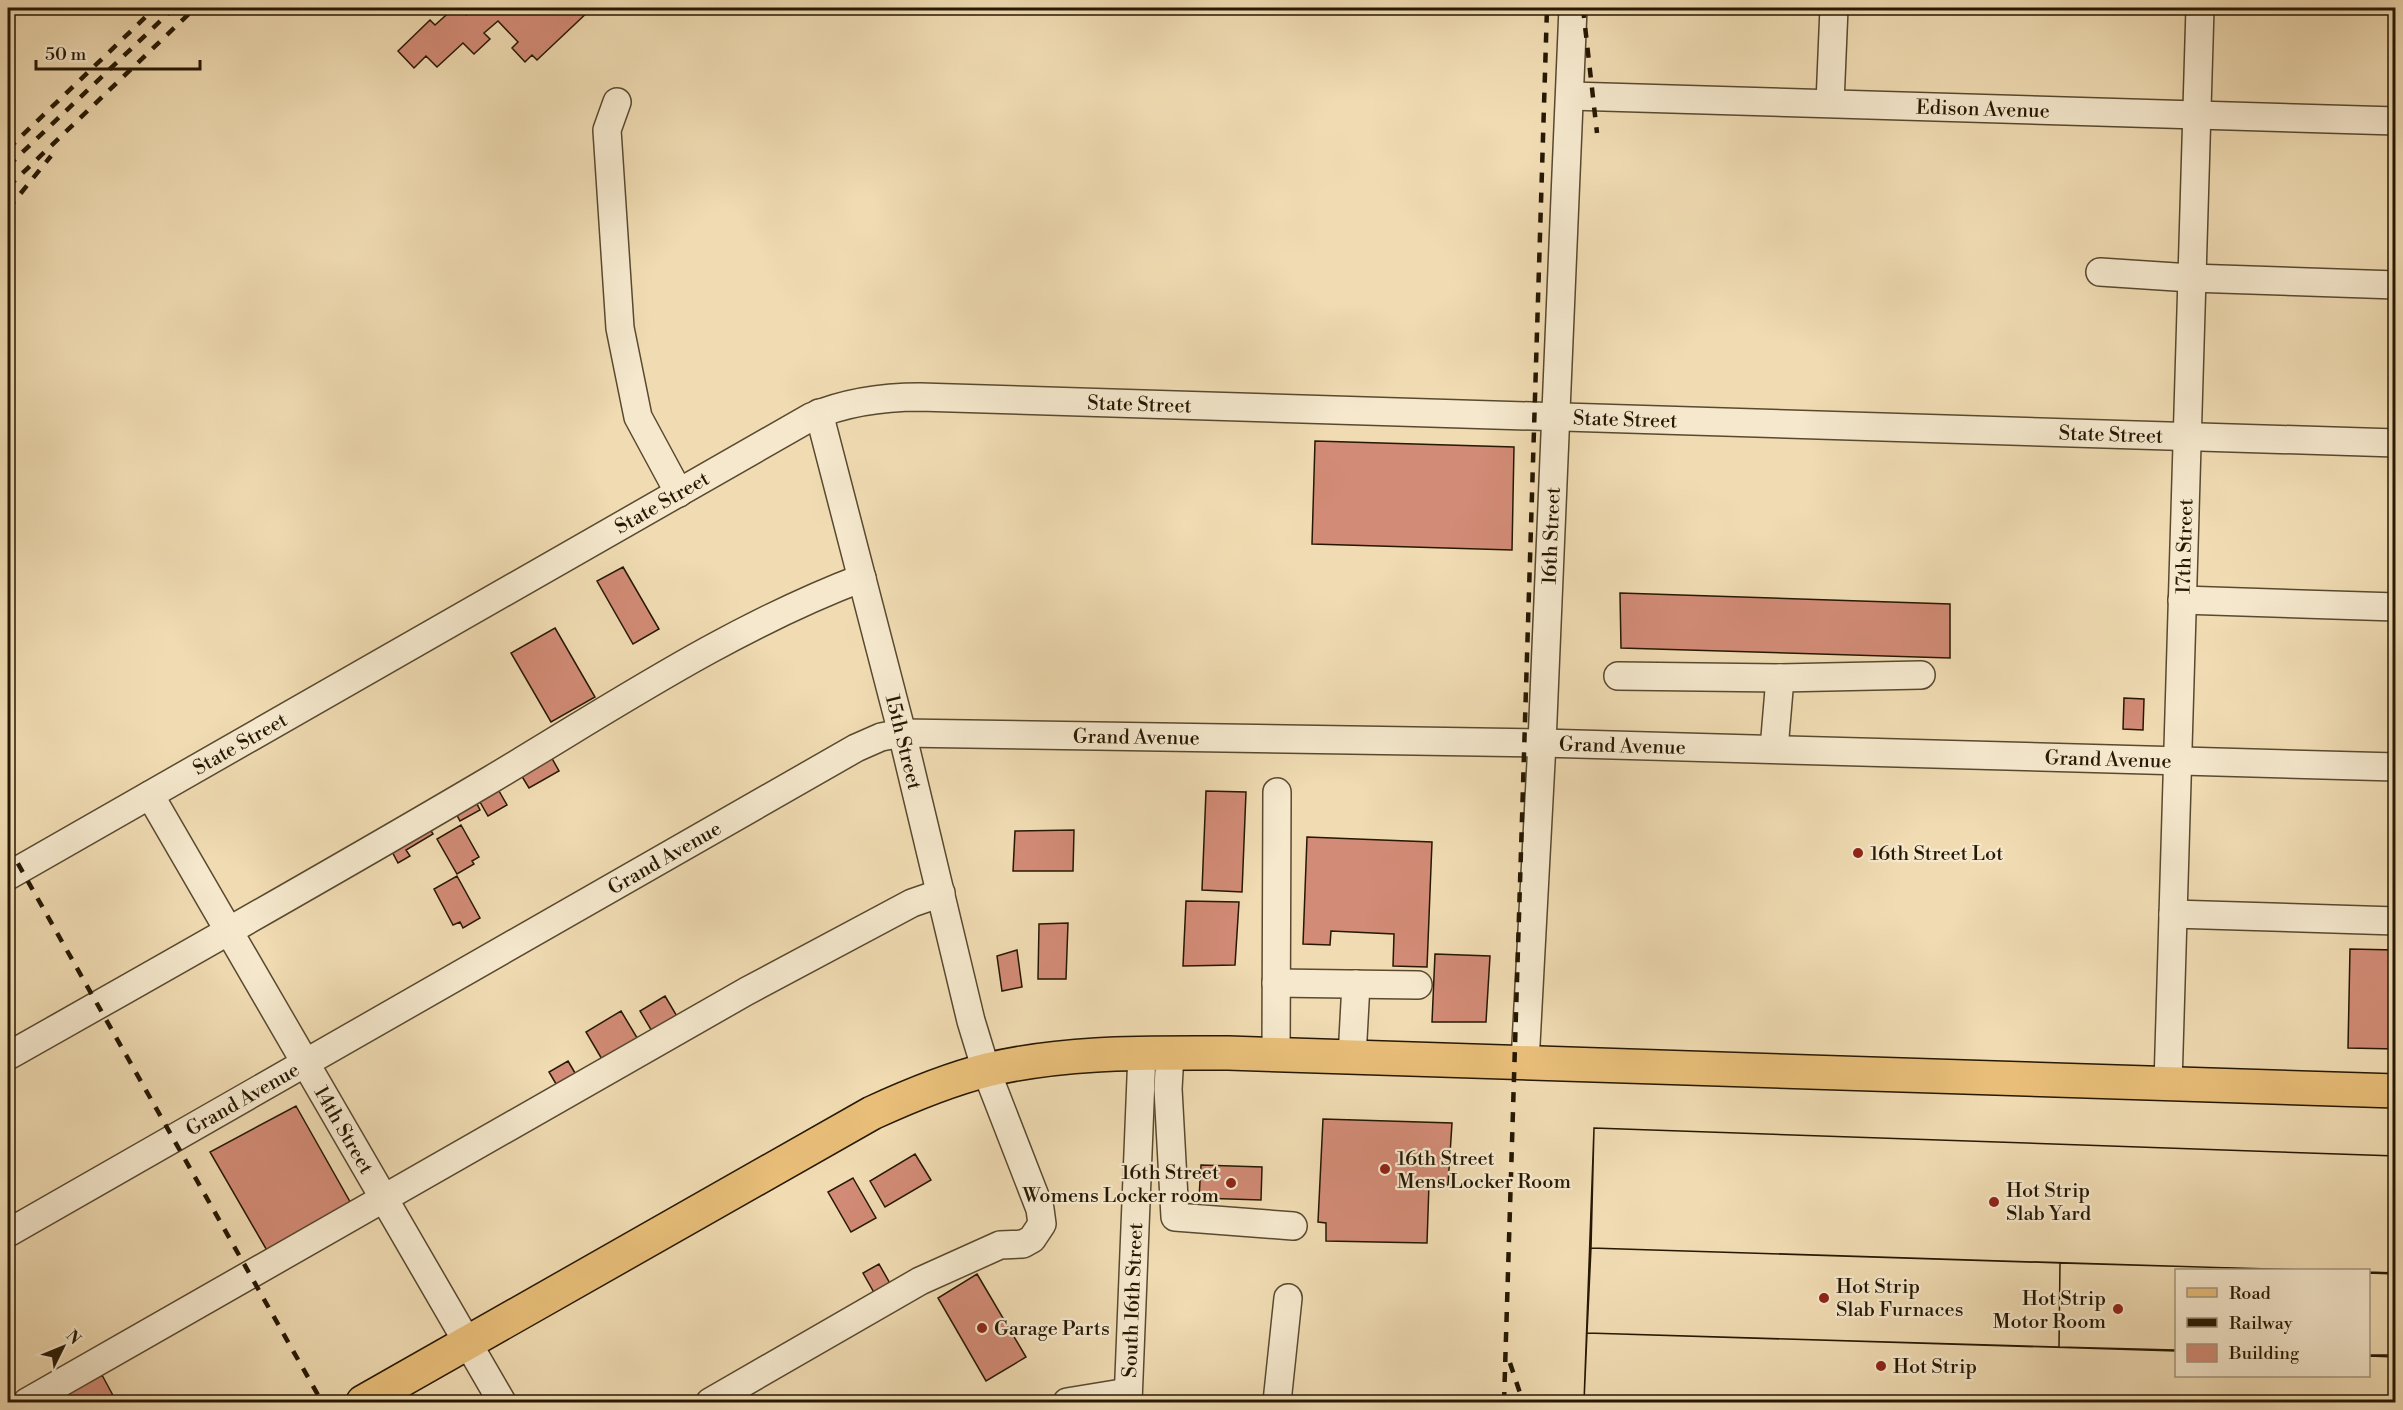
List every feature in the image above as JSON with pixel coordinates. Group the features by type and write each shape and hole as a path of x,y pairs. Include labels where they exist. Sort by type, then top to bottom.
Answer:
{"main road":[{"path":"363,1402 872,1113 925,1089 986,1070 1080,1055 1156,1053 1352,1057 2396,1091"}],"street":[{"name":"16th Street","path":"1524,1063 1542,742 1573,8"},
{"path":"1830,103 1834,8"},
{"name":"17th Street","path":"2168,1084 2200,8"},
{"name":"Edison Avenue","path":"1571,96 2396,121"},
{"path":"617,102 607,130 620,328 638,417 679,493"},
{"path":"2100,272 2191,278 2396,285"},
{"name":"State Street","path":"8,876 819,414 853,402 887,397 920,397 2396,443"},
{"name":"15th Street","path":"710,1402 920,1281 1000,1245 1023,1244 1038,1232 1042,1224 1040,1209 986,1070 819,414"},
{"path":"8,1056 460,798 709,650 862,578"},
{"path":"2182,600 2396,607"},
{"path":"1618,676 1780,678 1921,675"},
{"path":"1774,749 1780,678"},
{"name":"Grand Avenue","path":"8,1233 856,747 881,737 902,733 1542,742 2396,766"},
{"path":"1276,1055 1277,792"},
{"name":"14th Street","path":"150,795 502,1402"},
{"path":"27,1402 747,991 912,903 941,893"},
{"path":"2173,914 2396,921"},
{"path":"1276,983 1418,985"},
{"path":"1352,1057 1356,984"},
{"path":"1156,1053 1168,1089 1175,1217 1293,1226"},
{"name":"South 16th Street","path":"1128,1397 1156,1053"},
{"path":"1276,1402 1288,1298"},
{"path":"1067,1402 1128,1397"}],"building":[{"path":"454,8 459,8 466,15 473,8 592,8 537,60 532,55 525,62 512,48 518,42 498,21 484,33 490,39 474,54 463,43 437,67 426,56 414,68 398,51 430,20 435,25"},
{"path":"1315,441 1514,447 1512,550 1312,544"},
{"path":"623,567 659,629 633,644 597,581"},
{"path":"1620,593 1950,604 1950,658 1621,648"},
{"path":"555,628 595,697 551,722 511,653"},
{"path":"2124,698 2144,699 2143,730 2123,729"},
{"path":"549,753 559,771 529,788 518,770"},
{"path":"495,784 507,805 488,816 476,795"},
{"path":"1206,791 1246,792 1242,892 1202,890"},
{"path":"473,796 480,810 460,821 453,808"},
{"path":"426,822 433,834 406,850 410,856 398,863 388,844"},
{"path":"461,825 479,857 472,861 474,864 457,874 437,839"},
{"path":"1074,830 1073,871 1013,871 1015,831"},
{"path":"1307,837 1432,842 1427,967 1393,966 1394,934 1331,931 1330,945 1303,944"},
{"path":"457,876 480,918 463,928 460,922 453,925 434,889"},
{"path":"1186,901 1239,902 1235,965 1183,966"},
{"path":"1068,923 1066,979 1038,979 1039,924"},
{"path":"2350,949 2396,950 2396,1049 2348,1048"},
{"path":"1017,950 1022,987 1002,991 997,956"},
{"path":"1435,954 1490,956 1486,1022 1432,1022"},
{"path":"665,996 678,1018 653,1033 640,1011"},
{"path":"621,1011 639,1041 603,1061 586,1032"},
{"path":"568,1061 578,1078 559,1089 549,1072"},
{"path":"296,1106 353,1207 269,1254 210,1152"},
{"name":"16th Street Mens Locker Room","path":"1323,1119 1452,1123 1448,1185 1429,1184 1427,1243 1326,1241 1326,1223 1318,1222"},
{"path":"1594,1128 2396,1156 2396,1402 1584,1402"},
{"name":"Hot Strip Slab Yard","path":"1594,1128 2396,1156 2396,1274 2370,1273 2370,1269 2261,1269 1591,1248"},
{"path":"915,1154 931,1180 885,1207 870,1181"},
{"name":"16th Street Womens Locker room","path":"1201,1165 1262,1167 1261,1200 1199,1198"},
{"path":"853,1178 876,1218 851,1232 828,1192"},
{"name":"Hot Strip Slab Furnaces","path":"1591,1248 2060,1263 2059,1347 1587,1333"},
{"name":"Hot Strip Motor Room","path":"2060,1263 2270,1269 2175,1269 2175,1350 2059,1347"},
{"path":"879,1264 892,1287 876,1296 863,1273"},
{"path":"2370,1272 2396,1273 2396,1355 2370,1355"},
{"name":"Garage Parts","path":"977,1274 1026,1357 986,1381 938,1298"},
{"name":"Hot Strip","path":"1587,1333 2175,1351 2175,1377 2370,1377 2370,1356 2396,1357 2396,1402 1584,1402"},
{"path":"102,1375 116,1401 53,1402"}],"railway":[{"path":"8,149 155,8"},
{"path":"8,166 174,8"},
{"path":"8,187 195,8"},
{"path":"1504,1402 1547,8"},
{"path":"1583,8 1597,133"},
{"path":"8,209 51,156"},
{"path":"8,846 322,1402"},
{"path":"1510,1363 1523,1402"}],"place":[{"name":"16th Street Lot","path":"1858,853"},
{"name":"16th Street Mens Locker Room","path":"1385,1169"},
{"name":"16th Street Womens Locker room","path":"1231,1183"},
{"name":"Hot Strip Slab Yard","path":"1994,1202"},
{"name":"Hot Strip Slab Furnaces","path":"1824,1298"},
{"name":"Hot Strip Motor Room","path":"2118,1309"},
{"name":"Garage Parts","path":"982,1328"},
{"name":"Hot Strip","path":"1881,1366"}]}
